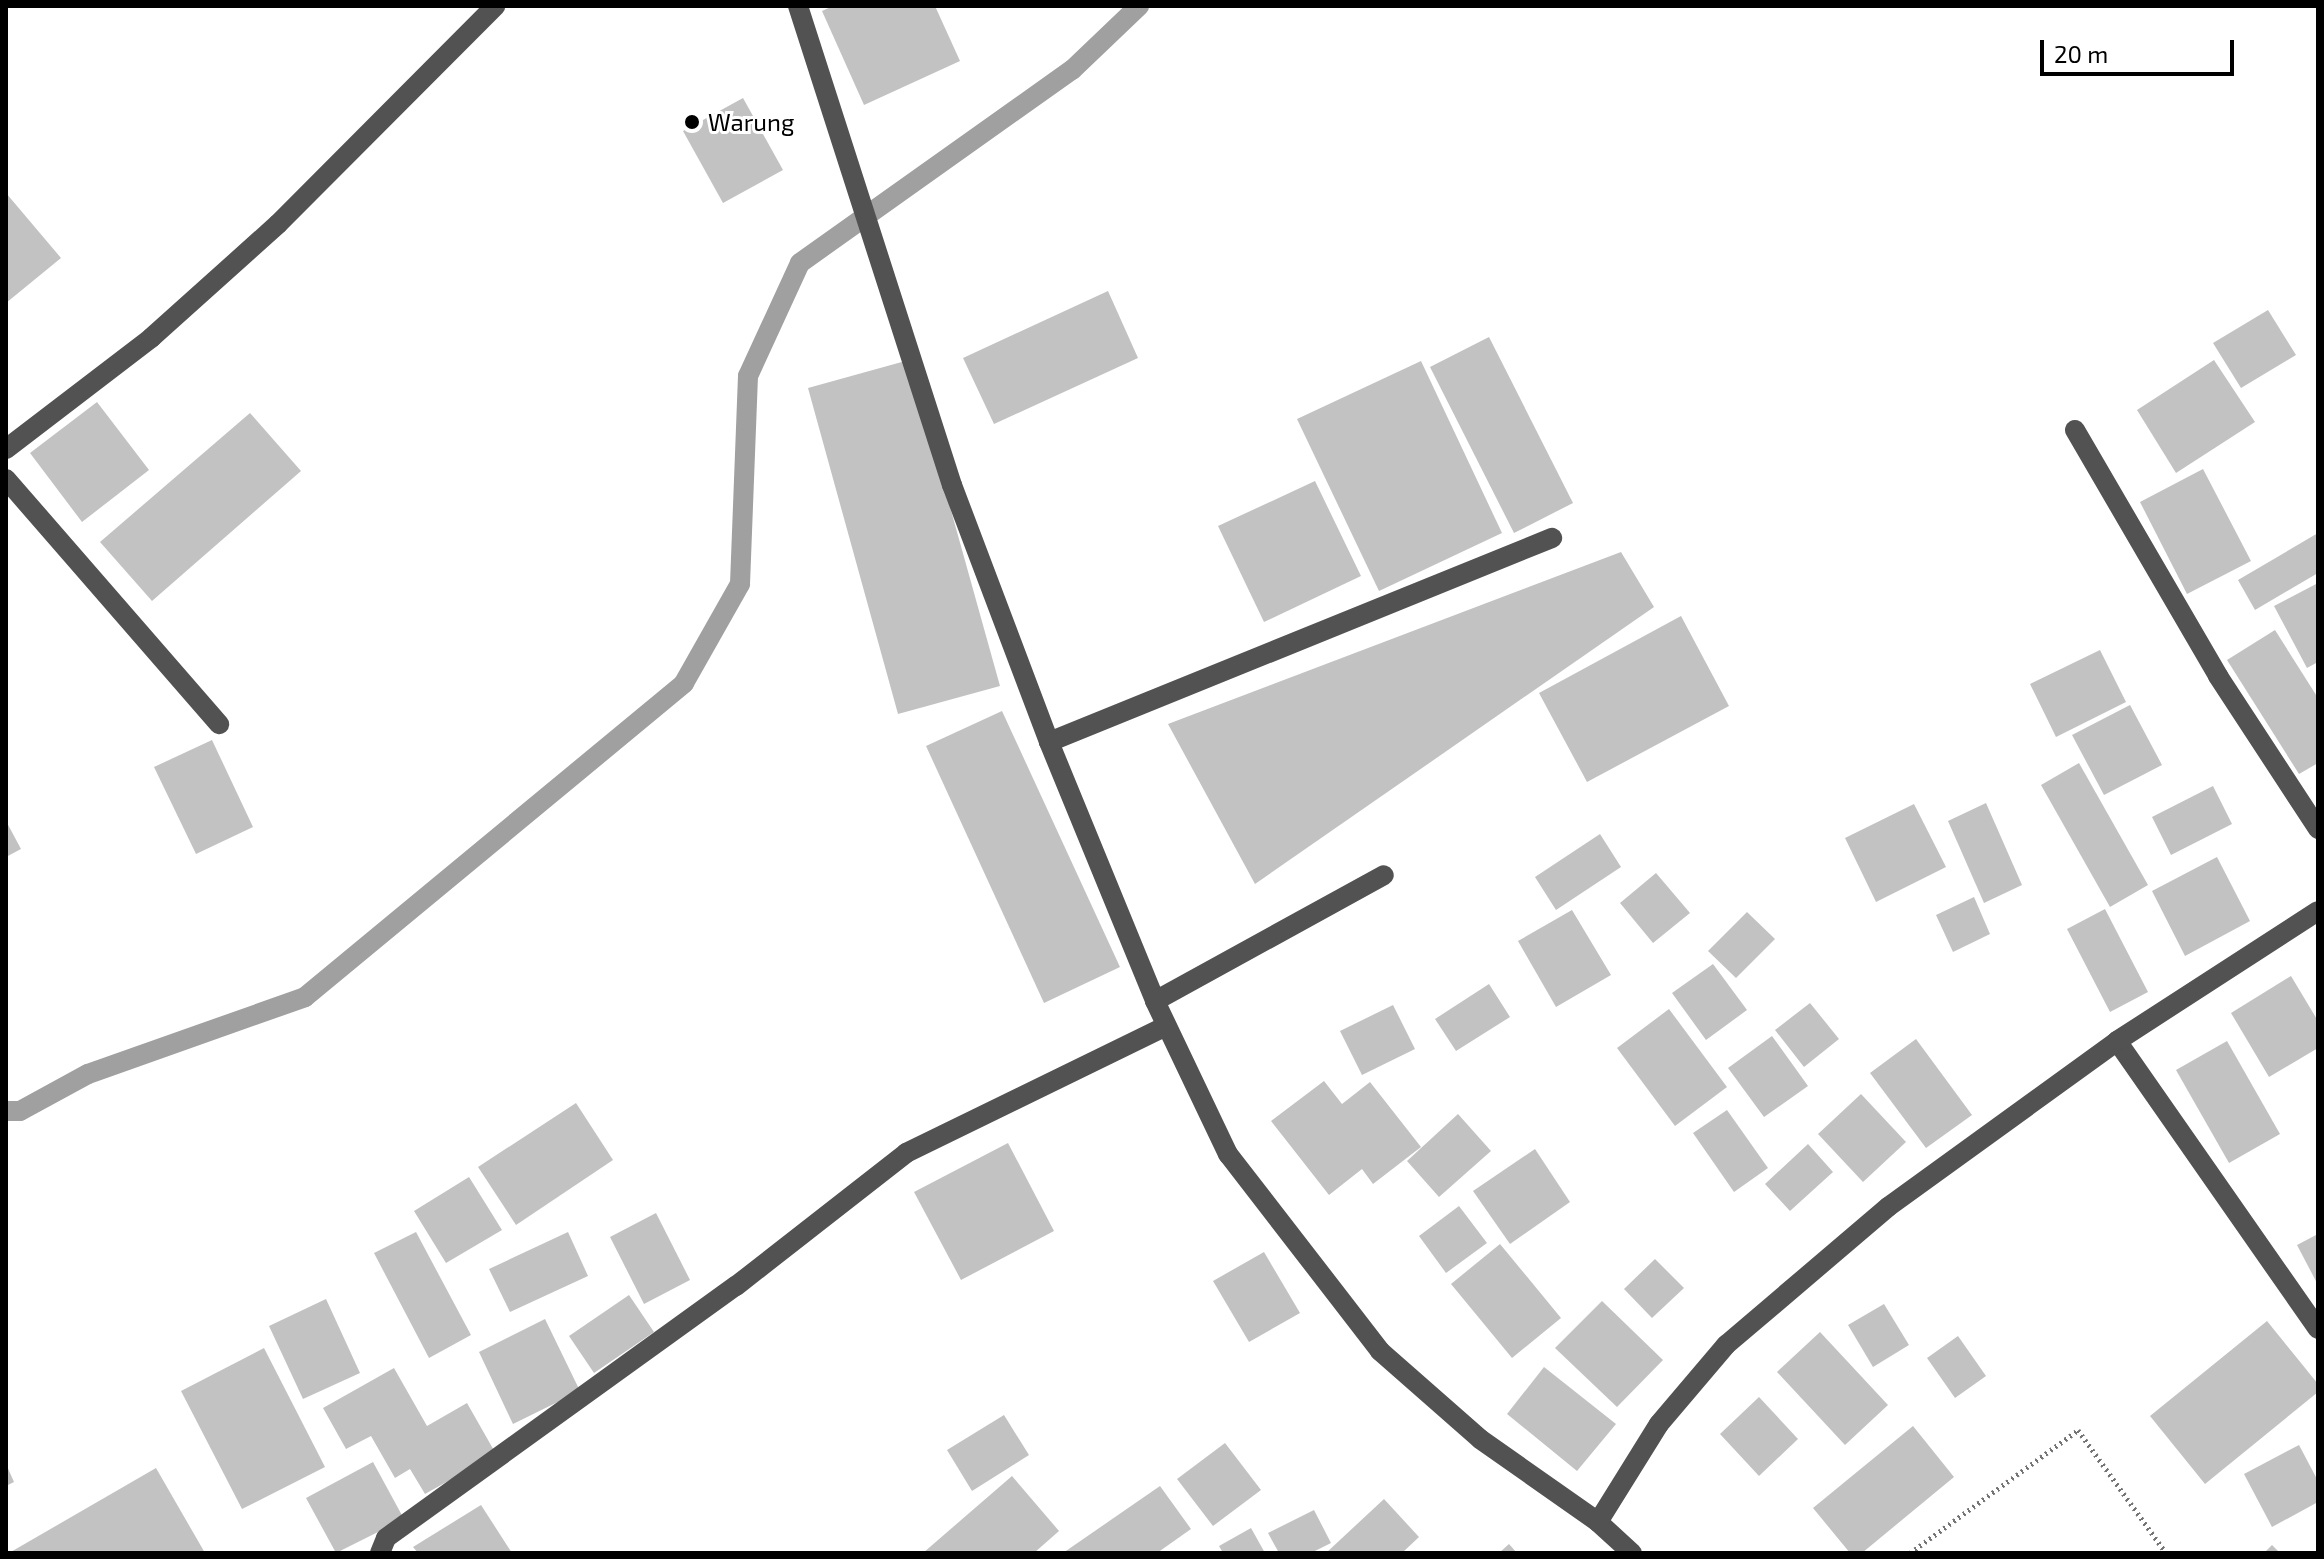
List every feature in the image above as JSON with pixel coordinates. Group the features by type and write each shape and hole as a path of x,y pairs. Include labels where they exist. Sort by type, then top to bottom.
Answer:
{"street":[{"path":"6,449 151,338 278,224 495,6"},
{"path":"798,6 952,485 1049,742 1155,1001 1228,1154 1380,1351 1480,1439 1598,1522 1632,1553"},
{"path":"2075,430 2218,676 2318,829"},
{"path":"6,479 219,724"},
{"path":"1049,742 1552,538"},
{"path":"1155,1001 1384,875"},
{"path":"1598,1522 1659,1424 1726,1345 1888,1207 2117,1041 2318,911"},
{"path":"380,1553 386,1538 736,1286 906,1153 1166,1026"},
{"path":"2117,1041 2318,1329"}],"path":[{"path":"1910,1553 2078,1430 2166,1553"}],"building":[{"path":"833,6 935,6 960,61 864,105 822,11"},
{"path":"743,98 783,170 723,203 683,131"},
{"path":"6,193 61,258 6,303"},
{"path":"1108,291 1138,358 994,424 963,358"},
{"path":"2268,310 2296,355 2241,388 2213,343"},
{"path":"1489,337 1573,503 1514,533 1430,367"},
{"path":"909,360 1000,686 898,714 808,388"},
{"path":"2214,360 2255,422 2176,473 2137,410"},
{"path":"1421,361 1502,533 1379,591 1297,419"},
{"path":"97,402 149,470 82,522 30,453"},
{"path":"250,413 301,471 152,601 100,542"},
{"path":"2203,469 2251,561 2187,594 2140,502"},
{"path":"1315,481 1361,576 1264,622 1218,526"},
{"path":"2318,533 2318,573 2255,610 2238,580"},
{"path":"1621,552 1654,607 1255,884 1168,724"},
{"path":"2318,583 2318,662 2307,668 2274,606"},
{"path":"1681,616 1729,706 1587,782 1539,693"},
{"path":"2275,630 2318,698 2318,763 2299,774 2227,660"},
{"path":"2100,650 2126,702 2056,737 2030,684"},
{"path":"2130,705 2162,765 2104,795 2072,735"},
{"path":"1002,711 1120,967 1044,1003 926,746"},
{"path":"212,740 253,827 196,854 154,767"},
{"path":"2079,763 2148,885 2110,907 2041,785"},
{"path":"2213,786 2232,824 2171,855 2152,817"},
{"path":"1986,803 2022,885 1984,903 1948,821"},
{"path":"1914,804 1946,867 1876,902 1845,838"},
{"path":"6,821 21,849 6,857"},
{"path":"1600,834 1621,867 1556,910 1535,877"},
{"path":"2217,857 2250,921 2185,956 2152,891"},
{"path":"1656,873 1690,913 1653,943 1620,903"},
{"path":"1974,897 1990,934 1953,952 1936,915"},
{"path":"2105,909 2148,992 2110,1012 2067,929"},
{"path":"1572,910 1611,975 1556,1007 1518,941"},
{"path":"1747,912 1775,939 1736,978 1708,951"},
{"path":"1713,964 1747,1010 1706,1040 1672,993"},
{"path":"2291,976 2318,1021 2318,1048 2269,1077 2231,1013"},
{"path":"1489,984 1510,1017 1456,1051 1435,1019"},
{"path":"1810,1003 1839,1039 1804,1067 1775,1030"},
{"path":"1393,1005 1415,1049 1362,1075 1340,1031"},
{"path":"1669,1009 1727,1087 1675,1126 1617,1048"},
{"path":"1772,1036 1808,1086 1764,1117 1728,1068"},
{"path":"1916,1039 1972,1115 1926,1148 1870,1073"},
{"path":"2227,1041 2280,1134 2229,1163 2176,1070"},
{"path":"1324,1081 1342,1104 1370,1082 1421,1147 1373,1184 1362,1169 1329,1195 1271,1121"},
{"path":"1861,1094 1906,1142 1863,1182 1818,1134"},
{"path":"576,1103 613,1160 516,1225 478,1167"},
{"path":"1727,1110 1768,1168 1734,1192 1693,1133"},
{"path":"1458,1114 1491,1151 1439,1197 1407,1161"},
{"path":"1008,1143 1054,1231 961,1280 914,1192"},
{"path":"1808,1144 1833,1172 1790,1211 1765,1184"},
{"path":"1535,1149 1570,1202 1510,1244 1473,1191"},
{"path":"469,1177 502,1230 446,1263 414,1211"},
{"path":"1459,1206 1487,1243 1446,1273 1419,1236"},
{"path":"656,1213 690,1280 644,1304 610,1237"},
{"path":"416,1232 471,1335 429,1358 374,1253"},
{"path":"568,1232 588,1276 510,1312 489,1269"},
{"path":"2318,1234 2318,1285 2297,1245"},
{"path":"1500,1244 1561,1318 1512,1358 1451,1284"},
{"path":"1264,1252 1300,1313 1249,1342 1213,1281"},
{"path":"1655,1259 1684,1288 1652,1318 1624,1289"},
{"path":"629,1295 654,1332 594,1373 569,1336"},
{"path":"326,1299 360,1373 303,1399 269,1326"},
{"path":"1602,1301 1663,1360 1617,1407 1555,1348"},
{"path":"1884,1304 1909,1345 1873,1367 1848,1325"},
{"path":"545,1319 580,1391 513,1424 479,1352"},
{"path":"2267,1321 2318,1384 2318,1392 2205,1484 2150,1416"},
{"path":"1820,1332 1888,1405 1845,1445 1777,1372"},
{"path":"1958,1336 1986,1376 1955,1398 1927,1358"},
{"path":"264,1348 325,1467 242,1509 181,1391"},
{"path":"1544,1367 1616,1424 1577,1471 1507,1414"},
{"path":"394,1368 427,1426 467,1403 496,1454 425,1494 410,1469 395,1478 371,1436 346,1449 323,1408"},
{"path":"1759,1397 1798,1439 1759,1476 1720,1434"},
{"path":"1004,1415 1029,1455 972,1491 947,1450"},
{"path":"1913,1426 1954,1477 1862,1553 1850,1553 1813,1508"},
{"path":"1225,1443 1261,1490 1213,1526 1177,1479"},
{"path":"2299,1445 2318,1481 2318,1502 2272,1527 2244,1474"},
{"path":"373,1462 404,1519 336,1553 306,1498"},
{"path":"6,1464 14,1482 6,1486"},
{"path":"156,1468 205,1553 9,1553"},
{"path":"1012,1476 1059,1531 1034,1553 923,1553"},
{"path":"1160,1486 1191,1529 1157,1553 1063,1553"},
{"path":"1384,1499 1419,1537 1402,1553 1326,1553"},
{"path":"481,1505 512,1553 418,1553 413,1547"},
{"path":"1314,1510 1331,1543 1311,1553 1279,1553 1268,1533"},
{"path":"1251,1528 1265,1553 1223,1553 1219,1546"},
{"path":"1509,1544 1517,1553 1499,1553"},
{"path":"2272,1545 2280,1553 2264,1553"}],"waterway":[{"path":"6,1111 20,1111 88,1074 305,997 684,683 740,584 748,376 800,263 1072,70 1139,6"}],"place":[{"name":"Warung","path":"692,122"}]}
